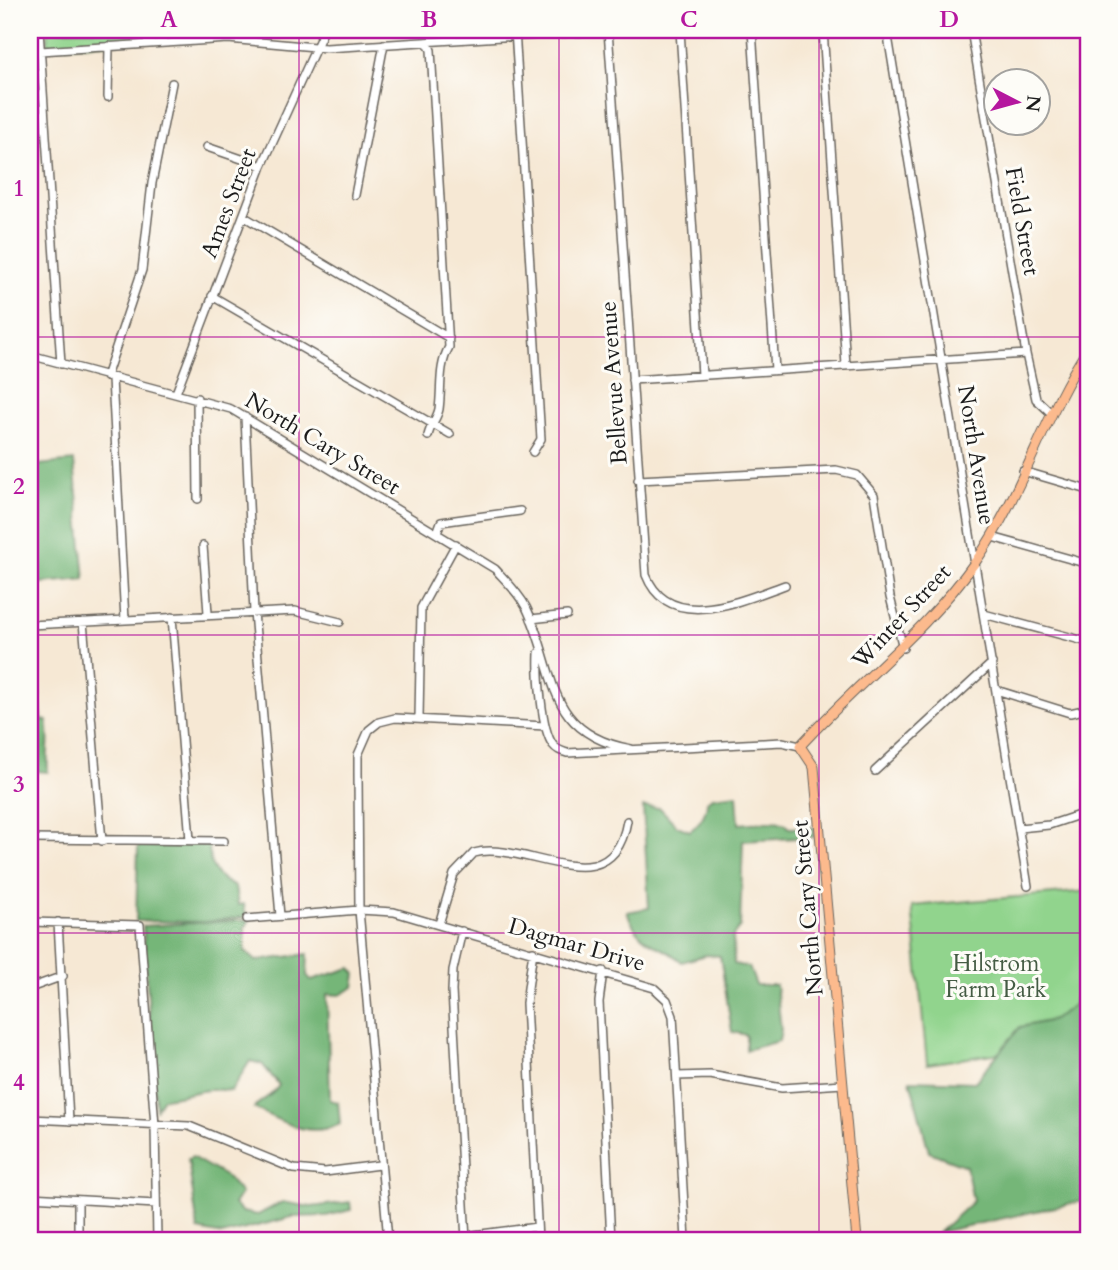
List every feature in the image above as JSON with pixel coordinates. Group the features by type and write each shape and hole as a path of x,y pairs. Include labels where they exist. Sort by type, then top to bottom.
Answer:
{"main road":[{"name":"Winter Street","path":"800,746 939,610 975,561 992,537 1064,385 1088,349"},
{"name":"North Cary Street","path":"800,746 814,767 857,1240"}],"street":[{"path":"39,30 61,364"},
{"name":"Ames Street","path":"176,393 262,166 324,30"},
{"name":"Bellevue Avenue","path":"608,30 646,575 657,595 677,605 705,609 723,607 785,586"},
{"path":"40,51 228,39 316,46 384,44 515,33 616,30"},
{"path":"680,30 702,376"},
{"path":"752,30 775,370"},
{"path":"823,30 846,365"},
{"name":"North Avenue","path":"887,30 1028,886"},
{"name":"Field Street","path":"971,30 1026,354 1036,399 1051,413"},
{"path":"515,33 541,439 533,452"},
{"path":"427,42 431,50 449,338 440,379 439,410 430,423 428,436"},
{"path":"355,195 384,44"},
{"path":"108,97 110,46"},
{"path":"125,620 109,378 142,270 152,183 172,83"},
{"path":"207,147 262,166"},
{"path":"243,216 449,338"},
{"path":"212,296 450,434"},
{"path":"632,380 846,365 942,362 1026,354"},
{"name":"North Cary Street","path":"30,355 109,378 197,398 245,417 495,569 514,590 531,620 559,701 570,718 600,740 631,749"},
{"path":"197,398 198,499"},
{"path":"245,417 254,612 280,916"},
{"path":"639,480 835,471 857,475 870,488 878,505 886,576 903,648"},
{"path":"1023,471 1088,490"},
{"path":"437,533 441,522 520,511"},
{"path":"992,537 1088,564"},
{"path":"419,718 421,608 456,544"},
{"path":"203,546 208,613"},
{"path":"30,625 208,613 295,611 340,622"},
{"path":"984,614 1088,642"},
{"path":"531,620 567,615"},
{"path":"172,617 190,840"},
{"path":"83,621 102,841"},
{"name":"North Cary Street","path":"539,649 545,726 551,743 557,749 567,752 782,741 800,746"},
{"path":"876,771 992,663"},
{"path":"996,690 1070,713 1088,709"},
{"path":"387,1240 359,910 358,773 362,740 379,722 395,718 545,726"},
{"path":"1018,828 1049,825 1088,812"},
{"path":"439,924 454,874 474,853 492,850 556,865 593,864 612,855 621,845 627,821"},
{"path":"30,839 223,841"},
{"name":"Dagmar Drive","path":"247,919 359,910 394,912 644,982 667,1000 673,1016 686,1240"},
{"path":"30,922 140,925 155,1126 157,1240"},
{"path":"58,922 69,1121"},
{"path":"462,931 453,970 452,991 466,1238"},
{"path":"533,951 526,1003 538,1240"},
{"path":"603,971 598,1002 611,1240"},
{"path":"30,988 63,976"},
{"path":"677,1076 710,1076 796,1088 843,1084"},
{"path":"30,1119 177,1125 200,1129 294,1169 325,1172 379,1166"},
{"path":"30,1197 156,1204"},
{"path":"78,1199 78,1240"},
{"path":"434,1240 537,1227"}],"green space":[{"path":"47,30 244,30 244,35 48,47"},
{"path":"74,461 85,579 31,584 34,623 30,623 30,466"},
{"path":"30,629 42,720 47,721 48,728 48,772 36,771 30,764"},
{"path":"737,794 739,824 776,821 789,828 814,827 814,837 743,841 740,927 733,936 734,964 749,967 756,985 776,985 781,1029 779,1041 746,1050 746,1035 732,1032 720,956 706,955 682,962 644,938 632,924 627,912 649,908 643,807 660,808 677,826 690,831 702,818 707,801 712,797"},
{"path":"209,844 214,870 235,887 238,905 244,904 245,913 252,916 205,922 136,921 138,846"},
{"name":"Hilstrom Farm Park","path":"1088,891 1088,1075 1040,1047 927,1064 912,906"},
{"path":"250,920 245,928 245,951 256,961 308,954 307,975 311,980 351,968 356,974 354,987 340,995 327,994 330,1100 338,1102 340,1124 317,1130 296,1127 254,1108 279,1085 262,1064 250,1061 231,1091 205,1090 163,1098 156,1109 143,926"},
{"path":"1087,948 1088,1200 939,1232 973,1201 966,1166 929,1152 910,1080 975,1082 1020,1027 1053,1020 1074,1005"},
{"path":"192,1157 228,1178 241,1193 234,1204 242,1212 258,1215 282,1202 311,1207 350,1202 351,1210 326,1216 292,1217 222,1235 198,1230 188,1159"}]}
